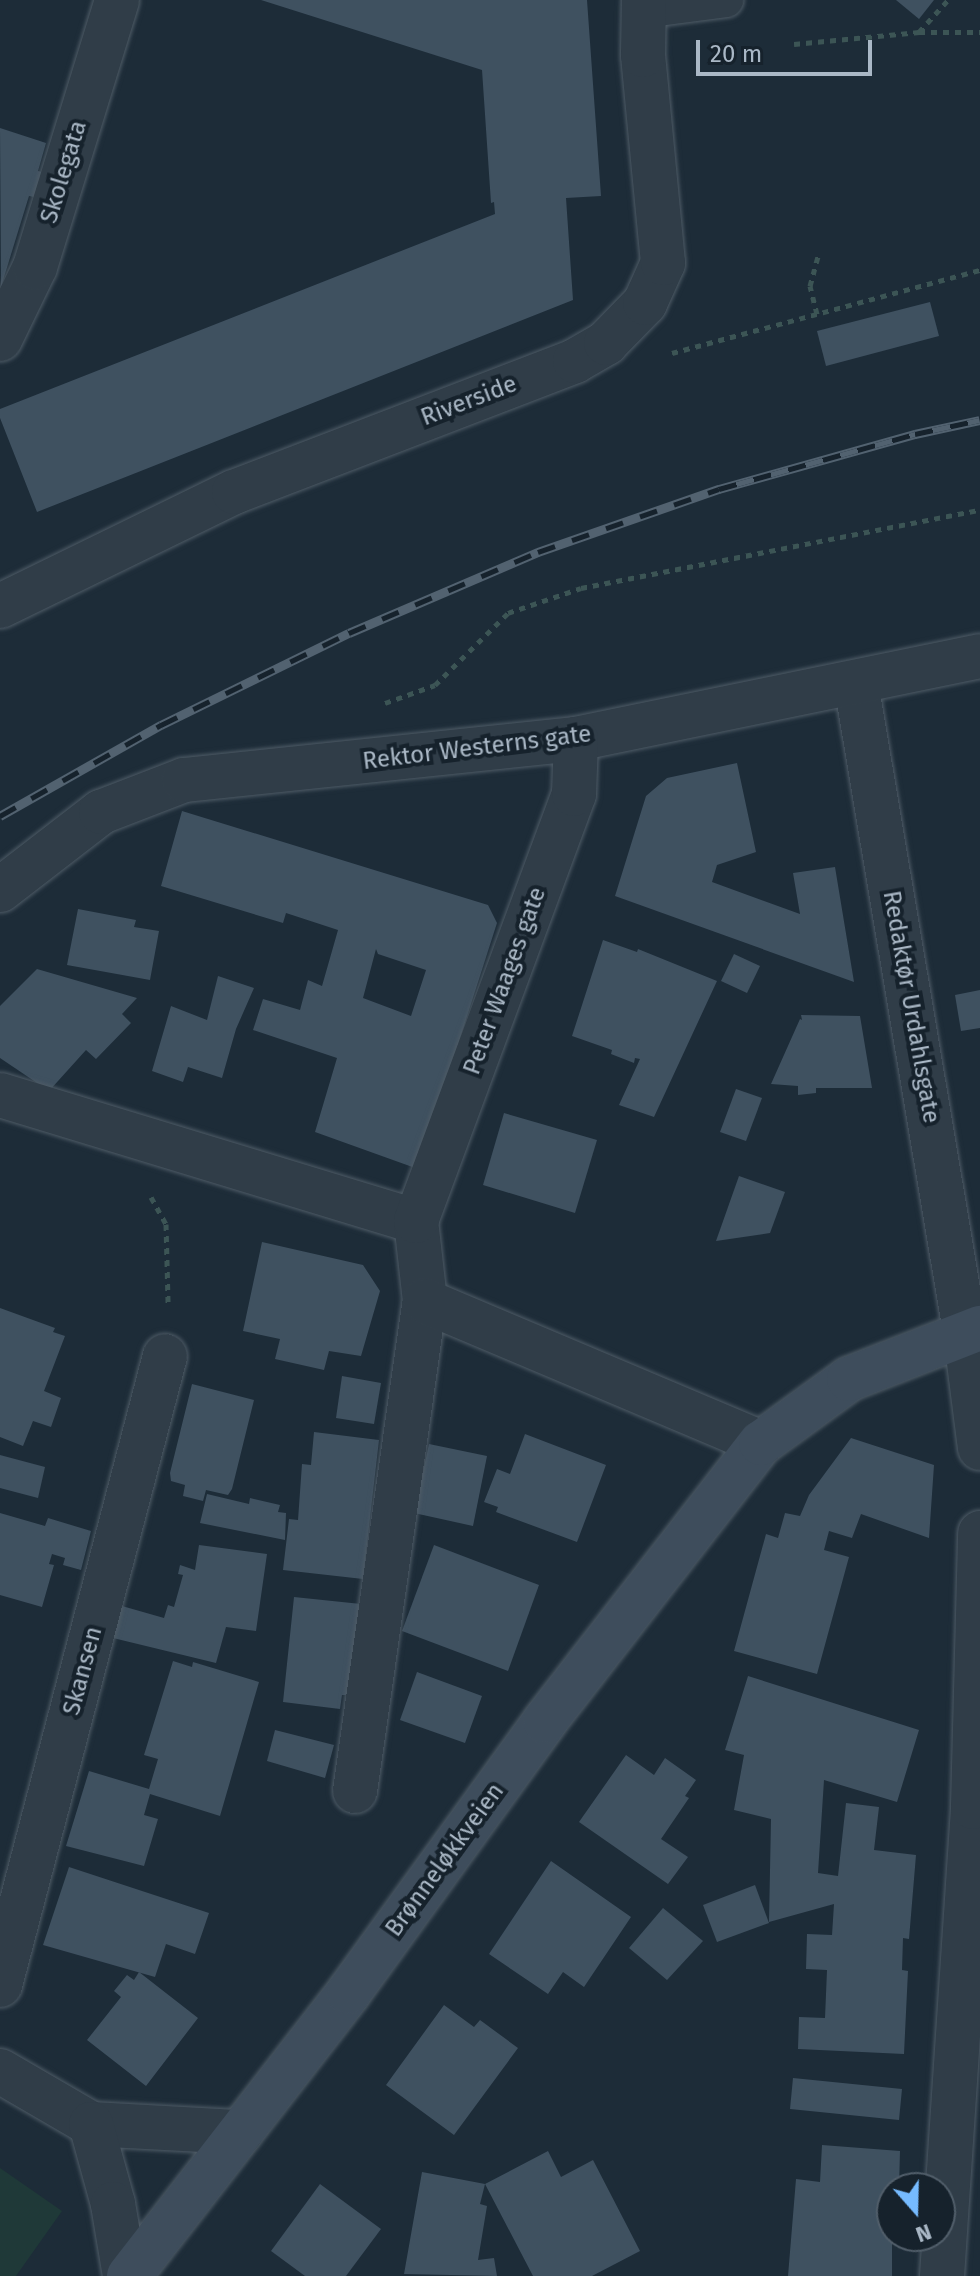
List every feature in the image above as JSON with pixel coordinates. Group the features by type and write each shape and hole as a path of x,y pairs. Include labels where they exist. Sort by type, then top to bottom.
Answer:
{"street":[{"name":"Skolegata","path":"0,339 35,267 117,0"},
{"name":"Riverside","path":"0,606 234,492 575,361 606,343 645,303 663,263 643,55 644,5"},
{"name":"Rektor Westerns gate","path":"0,890 101,812 184,780 576,739 980,656"},
{"name":"Redaktør Urdahlsgate","path":"856,683 973,1330 980,1448"},
{"name":"Peter Waages gate","path":"425,1301 416,1221 574,794 576,739"},
{"path":"0,1095 416,1221"},
{"path":"355,1791 425,1301 761,1443"},
{"name":"Brønneløkkveien","path":"127,2276 349,1992 545,1721 761,1443 849,1379 973,1330"},
{"name":"Skansen","path":"0,1985 165,1356"},
{"path":"942,2276 977,1808 980,1533"},
{"path":"0,2071 91,2124 241,2132"},
{"path":"91,2124 113,2204 127,2276"}],"lane":[{"path":"644,5 726,0"}],"path":[{"path":"919,32 948,0"},
{"path":"794,44 919,32 980,32"},
{"path":"817,314 810,286 818,256"},
{"path":"659,357 980,270"},
{"path":"379,705 435,685 508,613 581,588 980,510"},
{"path":"145,1188 166,1224 165,1356"}],"green space":[{"path":"0,2168 62,2211 16,2276 0,2276"}],"building":[{"path":"261,0 587,0 601,196 566,198 573,300 37,512 0,418 0,409 495,214 494,202 491,203 482,70"},
{"path":"896,0 934,0 919,19"},
{"path":"0,128 46,143 38,171 42,172 34,197 29,196 1,287"},
{"path":"930,302 939,336 826,366 817,331"},
{"path":"737,763 756,852 717,865 712,882 800,914 793,873 835,867 854,982 615,896 646,796 667,778"},
{"path":"182,811 488,905 497,923 418,1169 315,1132 337,1058 253,1030 263,999 300,1010 308,980 322,986 338,930 286,913 283,923 161,886","holes":["376,949 378,954 426,970 411,1016 363,998"]},
{"path":"78,909 136,920 134,927 159,931 150,980 67,965"},
{"path":"603,940 637,952 638,949 717,981 654,1117 619,1105 640,1059 635,1058 634,1063 611,1054 612,1050 572,1036"},
{"path":"734,954 760,966 747,993 721,981"},
{"path":"37,969 137,998 122,1014 131,1023 96,1059 86,1050 49,1091 0,1058 0,1006"},
{"path":"218,976 254,988 236,1029 222,1078 188,1067 183,1082 152,1071 171,1006 207,1020"},
{"path":"980,990 980,1028 961,1031 955,995"},
{"path":"801,1015 860,1016 872,1088 816,1088 816,1093 798,1095 798,1086 771,1084 802,1020"},
{"path":"736,1089 762,1098 746,1141 720,1132"},
{"path":"504,1113 597,1140 575,1213 483,1185"},
{"path":"739,1176 785,1192 770,1233 716,1241"},
{"path":"262,1242 363,1265 380,1291 361,1356 329,1351 324,1370 275,1359 280,1339 243,1331"},
{"path":"0,1308 55,1328 53,1332 65,1336 44,1391 61,1398 51,1427 33,1421 23,1446 0,1437"},
{"path":"342,1376 381,1383 374,1424 336,1418"},
{"path":"192,1384 254,1400 232,1489 228,1495 206,1490 203,1501 183,1496 185,1485 171,1481 170,1473"},
{"path":"314,1432 379,1440 363,1579 283,1570 289,1519 298,1520 302,1464 311,1465"},
{"path":"525,1434 606,1465 577,1542 496,1512 498,1507 484,1502 497,1469 510,1474"},
{"path":"851,1438 934,1465 929,1538 861,1514 852,1538 829,1531 824,1550 849,1557 817,1674 734,1651 766,1534 778,1538 785,1513 800,1516 809,1495"},
{"path":"429,1444 487,1456 473,1526 414,1513"},
{"path":"0,1455 45,1467 38,1498 0,1488"},
{"path":"207,1494 249,1504 250,1498 280,1505 278,1512 286,1513 285,1540 200,1523"},
{"path":"0,1513 45,1526 48,1518 91,1531 81,1570 63,1565 65,1558 52,1554 49,1564 54,1565 42,1607 0,1595"},
{"path":"199,1545 267,1554 256,1631 226,1627 216,1663 113,1638 122,1606 164,1618 168,1605 174,1607 183,1575 178,1574 180,1565 195,1570"},
{"path":"434,1545 539,1585 508,1671 402,1631"},
{"path":"294,1597 361,1604 351,1695 342,1695 340,1709 283,1702"},
{"path":"173,1661 192,1667 193,1662 259,1682 220,1816 150,1794 144,1815 158,1819 144,1866 66,1846 89,1771 149,1789 158,1759 144,1755"},
{"path":"417,1672 482,1696 465,1743 400,1720"},
{"path":"748,1676 919,1730 897,1802 824,1780 818,1873 838,1876 846,1803 879,1807 874,1850 916,1855 909,1939 903,1938 902,1970 908,1971 904,2054 798,2049 799,2017 825,2018 827,1970 806,1969 807,1934 832,1935 834,1904 769,1922 771,1819 734,1810 744,1755 725,1750"},
{"path":"275,1730 334,1745 325,1778 267,1761"},
{"path":"626,1755 654,1775 665,1758 696,1780 685,1796 689,1798 661,1839 688,1857 668,1884 579,1822"},
{"path":"551,1861 631,1917 584,1987 563,1972 548,1994 489,1954"},
{"path":"69,1867 209,1913 195,1954 166,1944 155,1977 43,1945"},
{"path":"755,1885 769,1923 717,1942 703,1905"},
{"path":"663,1908 703,1941 667,1980 629,1948"},
{"path":"139,1972 198,2018 146,2086 87,2040 121,1997 114,1991 127,1975 134,1980"},
{"path":"444,2005 474,2027 480,2020 518,2048 454,2135 386,2085"},
{"path":"793,2078 902,2089 899,2120 790,2109"},
{"path":"822,2145 900,2151 899,2172 876,2172 876,2252 892,2252 892,2276 788,2276 796,2179 820,2182"},
{"path":"548,2151 561,2177 593,2160 640,2251 592,2276 533,2276 485,2184"},
{"path":"422,2172 485,2184 480,2204 487,2206 478,2260 494,2258 497,2276 404,2274"},
{"path":"320,2184 381,2229 346,2276 305,2276 271,2251"}],"railway":[{"path":"0,816 161,725 349,633 538,552 719,489 915,434 980,420"}]}
